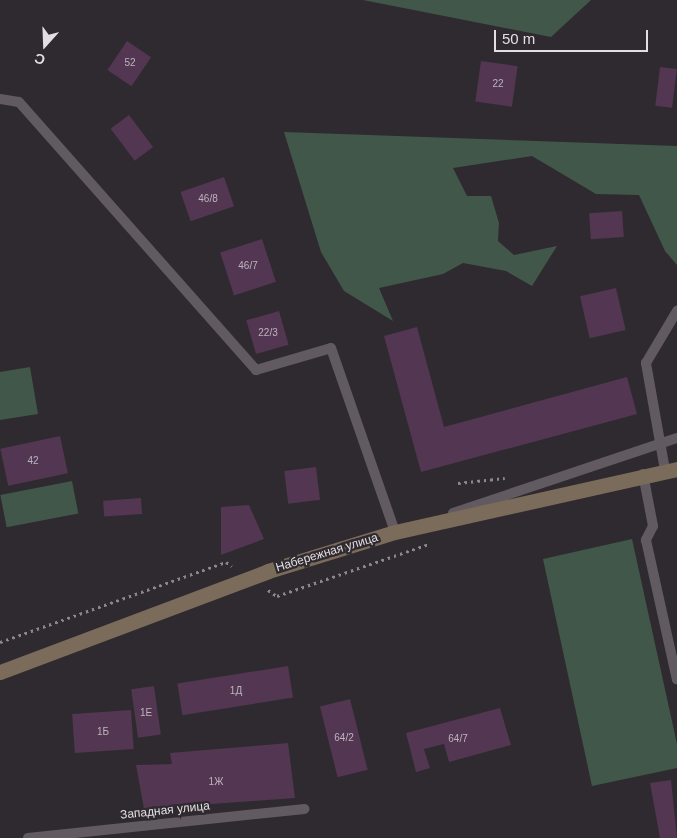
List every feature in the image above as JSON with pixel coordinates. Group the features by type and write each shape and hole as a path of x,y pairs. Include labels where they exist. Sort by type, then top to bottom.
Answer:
{"main road":[{"name":"Набережная улица","path":"0,672 268,571 395,532 643,474 671,470"}],"lane":[{"path":"0,99 19,102 256,370 332,348 395,532 677,438"},
{"path":"671,470 661,443 646,363 677,311"},
{"path":"643,474 653,526 646,540 677,680"},
{"name":"Западная улица","path":"28,838 304,809"}],"path":[{"path":"0,642 226,562"}],"green space":[{"path":"363,0 591,0 551,37"},
{"path":"284,132 677,146 677,265 665,251 639,195 596,194 532,156 453,168 467,196 491,196 499,223 498,241 514,255 557,246 532,286 506,271 463,263 443,274 379,288 393,321 344,291 321,252"},
{"path":"30,367 38,414 0,420 0,372"},
{"path":"72,481 78,513 7,527 0,495"},
{"path":"632,539 677,744 677,768 592,786 543,559"}],"building":[{"path":"127,41 151,57 131,86 107,70"},
{"path":"481,61 518,66 512,107 475,102"},
{"path":"660,67 677,69 672,108 655,106"},
{"path":"129,115 153,147 135,161 111,129"},
{"path":"224,177 234,206 191,221 181,192"},
{"path":"622,211 624,237 591,239 589,213"},
{"path":"262,239 276,282 234,295 220,253"},
{"path":"616,288 626,330 590,338 580,296"},
{"path":"279,311 289,345 256,354 246,320"},
{"path":"417,327 444,427 627,377 637,414 421,472 384,336"},
{"path":"60,436 68,473 8,486 0,449"},
{"path":"316,467 320,500 288,504 284,471"},
{"path":"141,498 142,514 104,517 103,501"},
{"path":"249,505 264,539 221,555 221,507"},
{"path":"288,666 293,698 182,715 177,684"},
{"path":"154,686 161,735 138,738 131,689"},
{"path":"350,699 368,770 338,777 320,706"},
{"path":"500,708 511,745 449,762 444,744 424,749 430,768 416,772 406,733"},
{"path":"131,710 134,749 75,753 72,714"},
{"path":"288,743 295,798 144,809 136,765 172,764 170,753"},
{"path":"671,780 677,838 660,838 650,783"}]}
